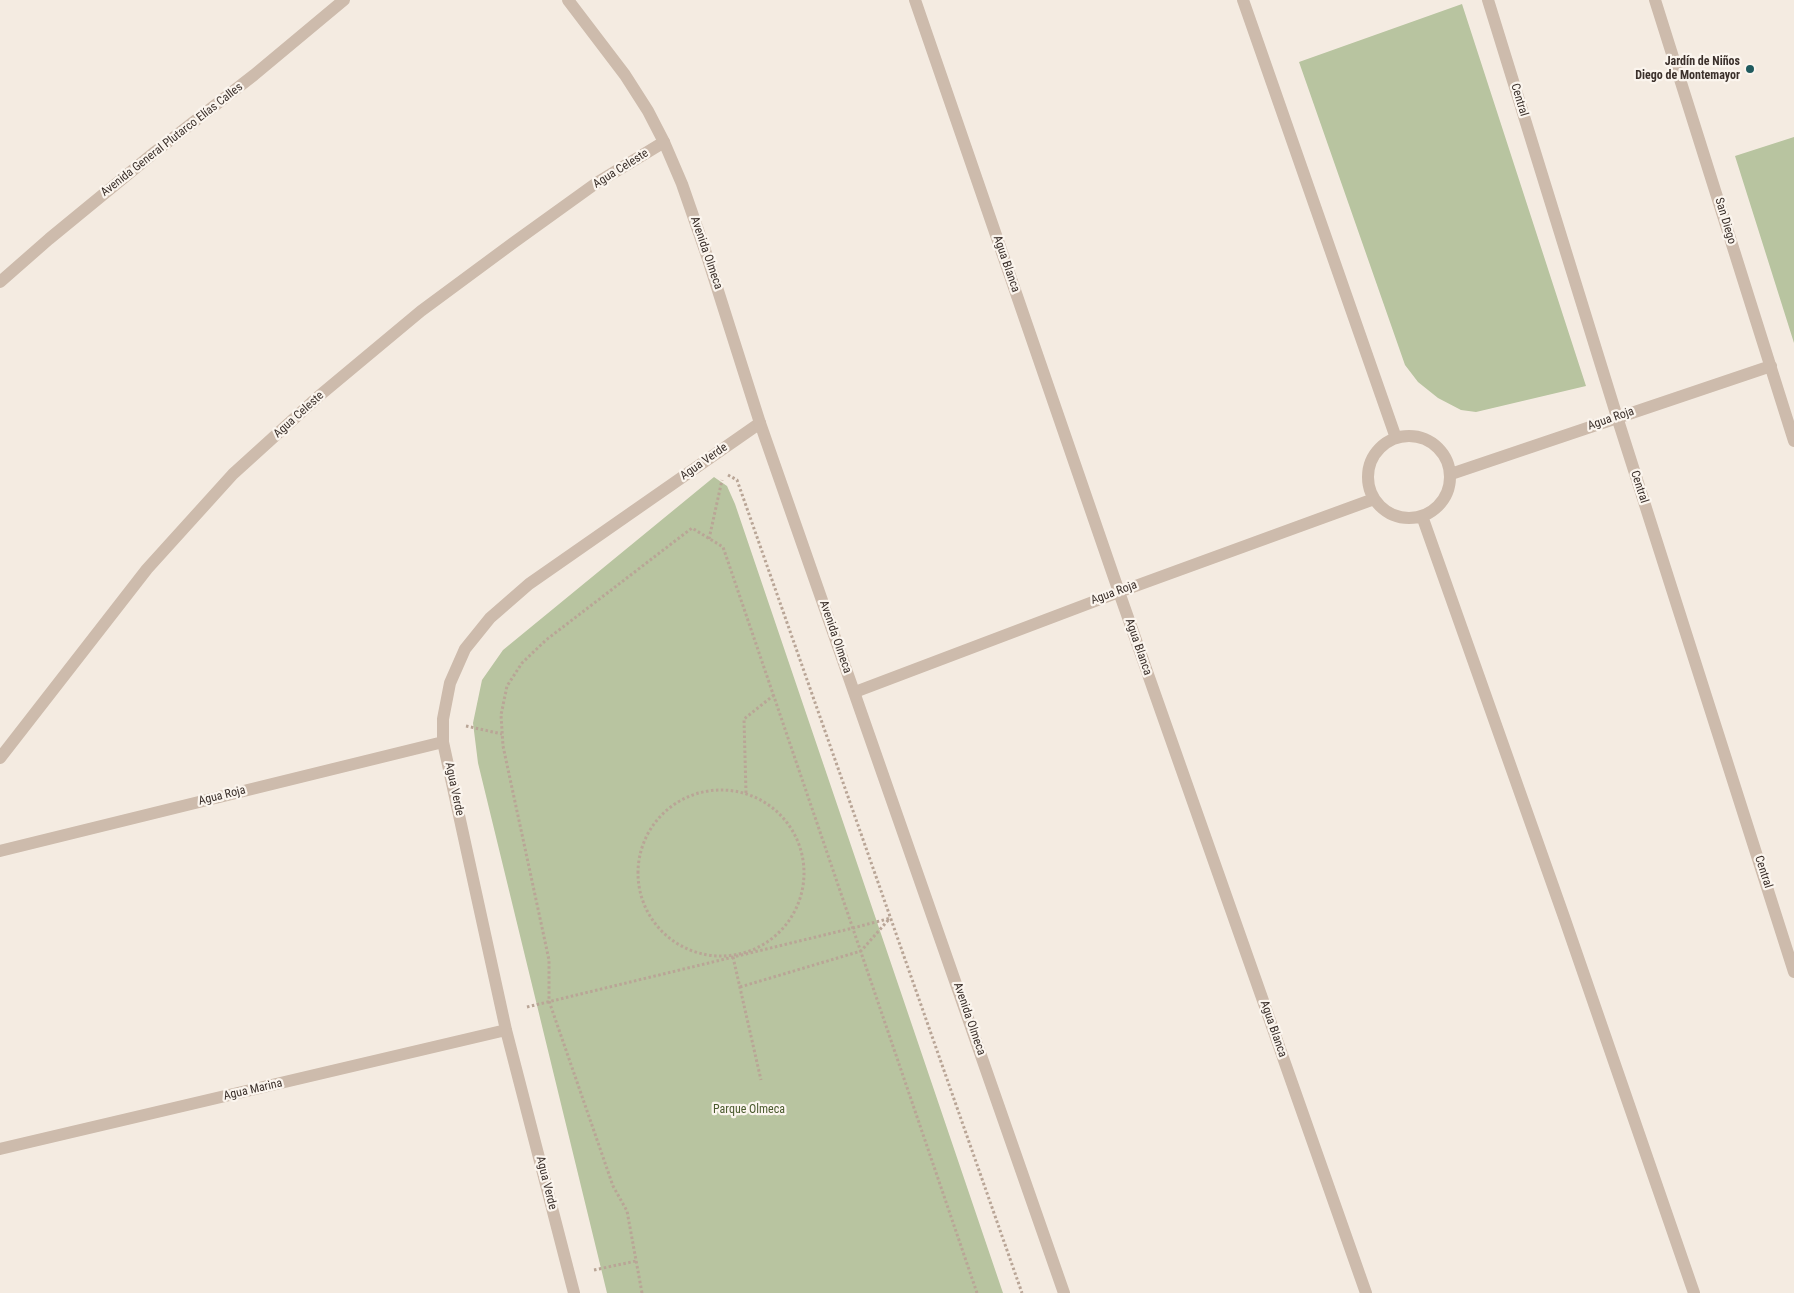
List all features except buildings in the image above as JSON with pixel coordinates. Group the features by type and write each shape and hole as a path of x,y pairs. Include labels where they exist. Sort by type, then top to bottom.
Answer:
{"street":[{"name":"Avenida General Plutarco Elías Calles","path":"0,282 155,152 254,75 344,0"},
{"name":"Avenida Olmeca","path":"568,0 625,76 648,111 682,184 760,423 1064,1293"},
{"name":"Agua Blanca","path":"914,0 1119,592 1366,1293"},
{"path":"1243,0 1396,438"},
{"name":"Central","path":"1488,0 1617,417 1794,972"},
{"name":"San Diego","path":"1655,0 1794,441"},
{"name":"Agua Celeste","path":"0,758 147,569 233,474 319,396 421,311 595,184 664,142"},
{"name":"Agua Roja","path":"1451,474 1770,366"},
{"name":"Agua Verde","path":"572,1293 506,1030 443,742 443,719 450,683 465,649 490,618 530,584 760,423"},
{"path":"1411,436 1426,438 1438,447 1447,459 1451,474 1450,488 1444,500 1435,510 1412,519 1390,514 1382,508 1374,499 1368,479 1372,459 1378,450 1396,438 1411,436"},
{"name":"Agua Roja","path":"855,692 1119,592 1374,499"},
{"path":"1422,516 1558,898 1694,1293"},
{"name":"Agua Roja","path":"0,851 443,742"},
{"name":"Agua Marina","path":"0,1149 506,1030"}],"path":[{"path":"709,539 723,472 737,480 1022,1293"},
{"path":"642,1293 627,1211 613,1186 549,1001 549,960 503,746 501,715 507,686 522,663 540,646 692,528 723,546 977,1293"},
{"path":"746,793 744,719 774,695"},
{"path":"460,724 502,734"},
{"path":"720,789 746,793 771,805 791,826 802,852 805,879 798,907 782,930 759,947 732,956 704,955 678,945 657,927 643,904 637,878 640,851 651,827 669,807 693,794 720,789"},
{"path":"524,998 527,1007 891,918"},
{"path":"740,987 860,951 891,918"},
{"path":"733,957 761,1080"},
{"path":"591,1261 595,1278"},
{"path":"593,1270 636,1261"}],"green space":[{"path":"1462,4 1586,386 1476,412 1461,410 1438,398 1418,382 1405,365 1299,62"},
{"path":"1794,137 1794,343 1735,156"},
{"name":"Parque Olmeca","path":"714,477 727,486 735,504 1003,1293 607,1293 478,763 473,723 482,680 503,650"}],"place":[{"name":"Jardín de Niños Diego de Montemayor","path":"1750,69"}]}
